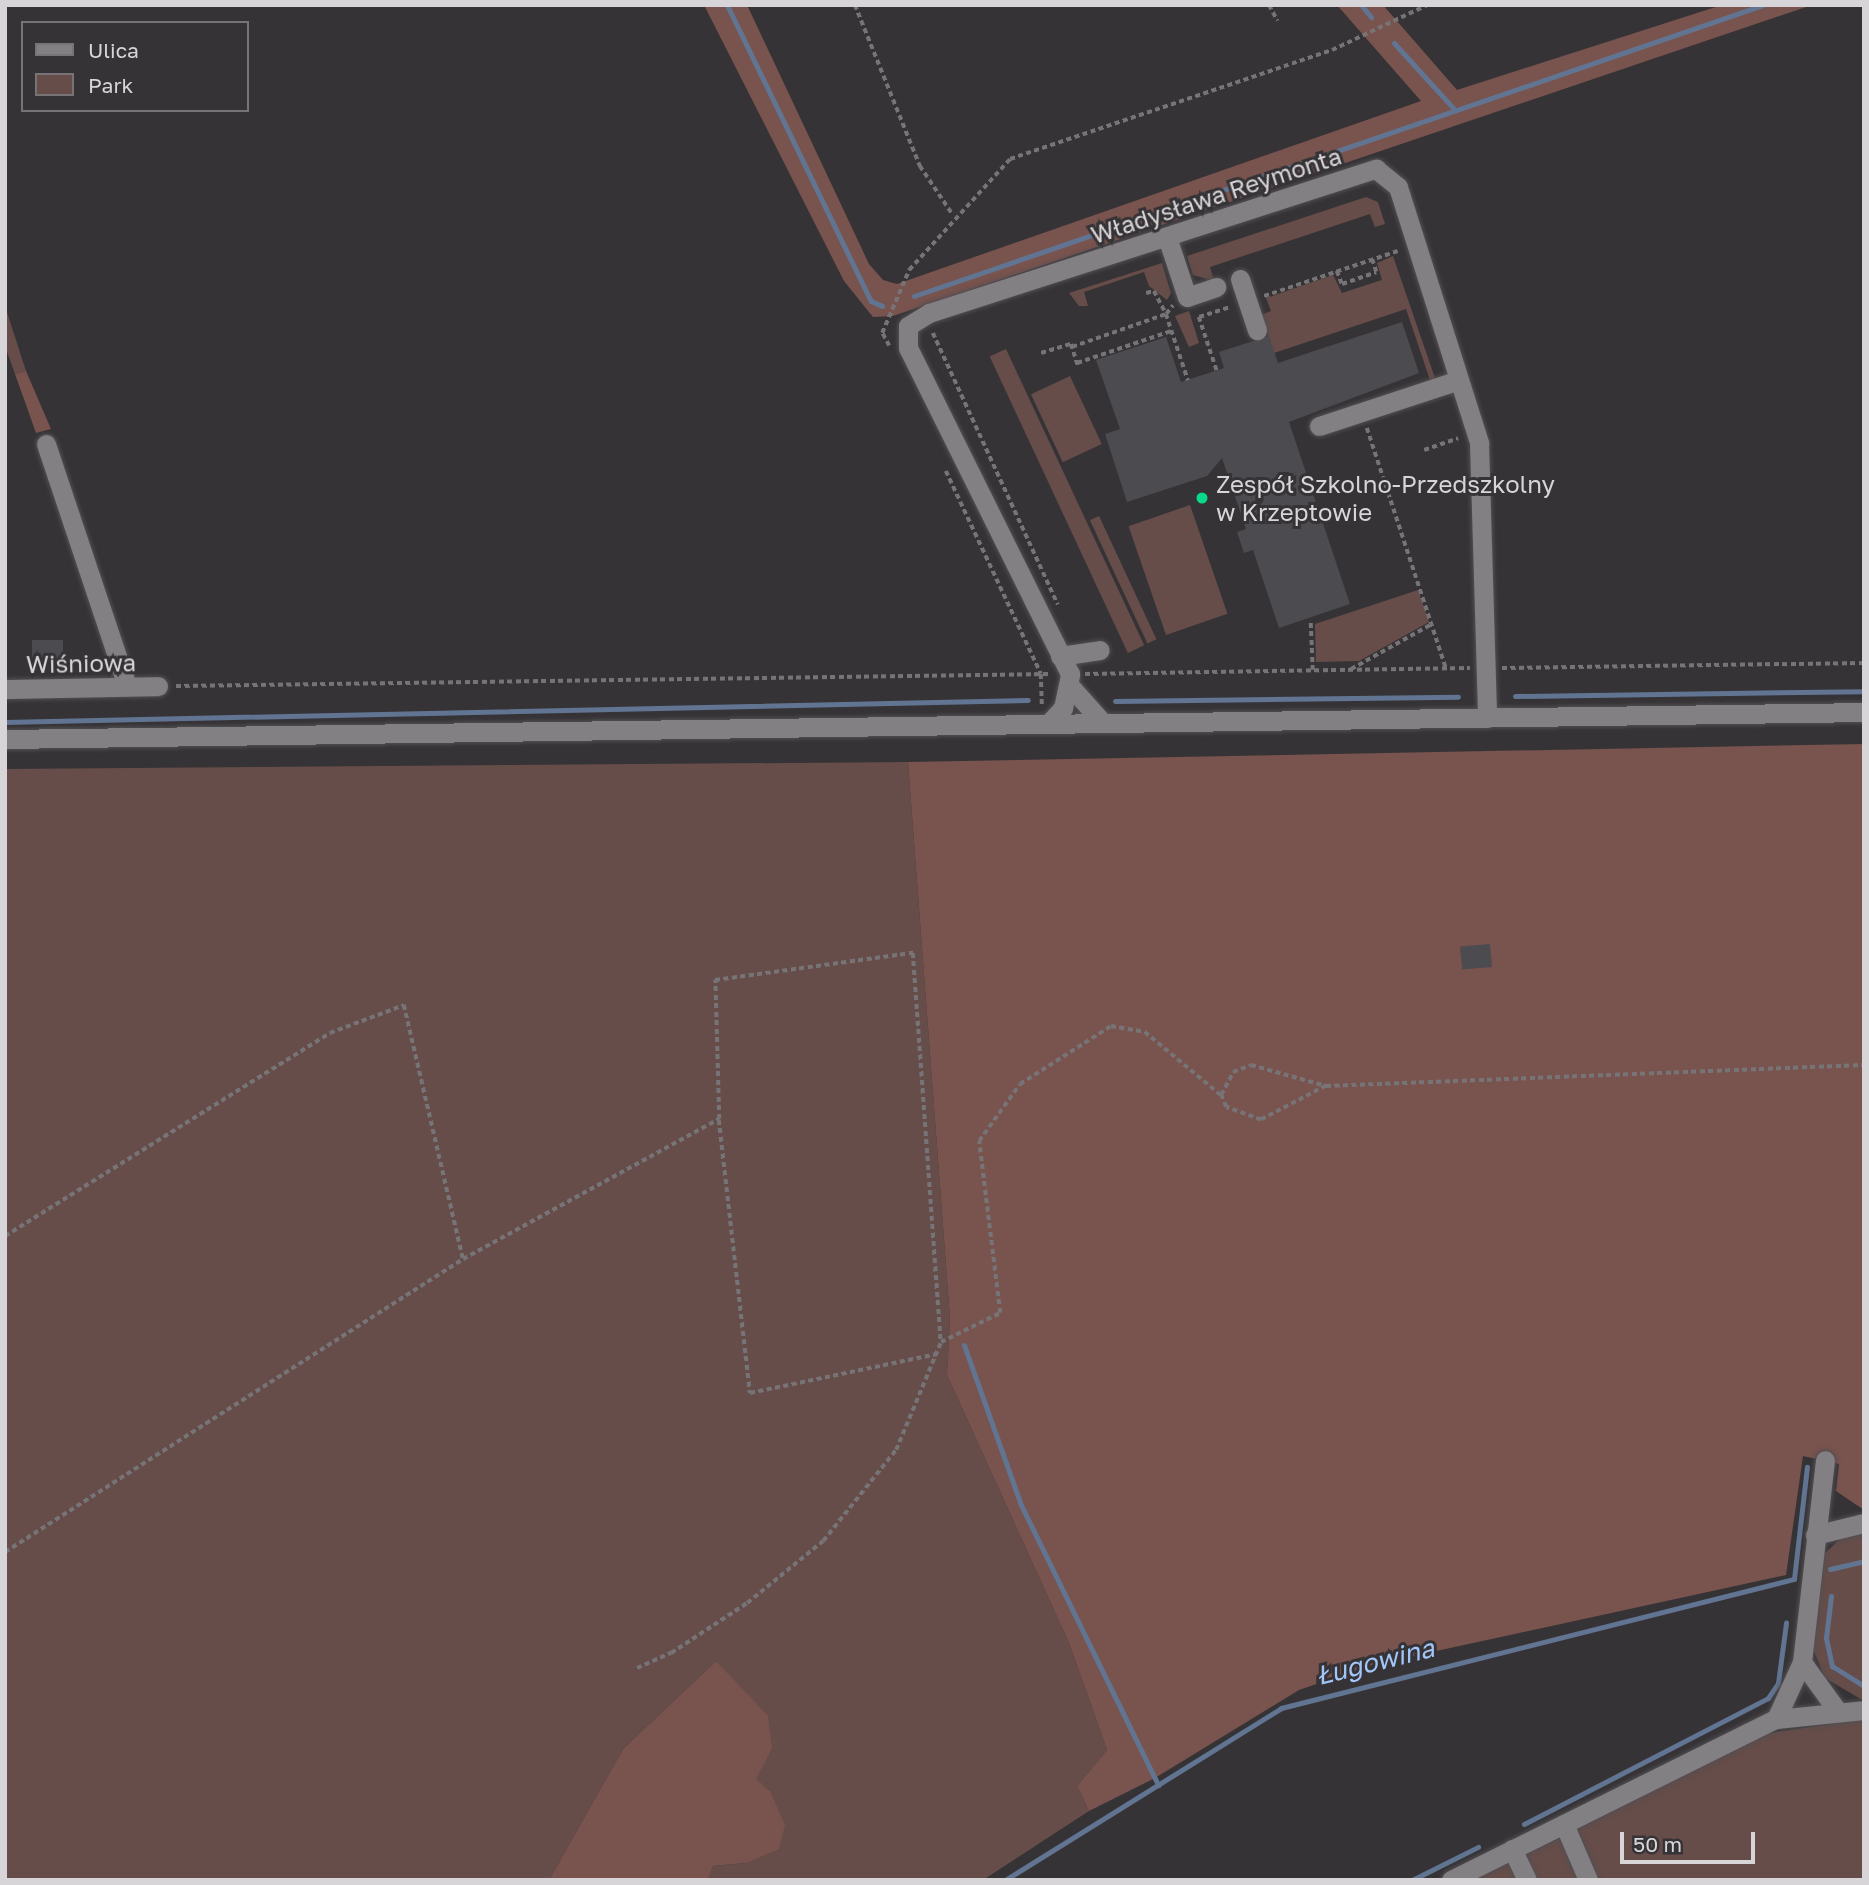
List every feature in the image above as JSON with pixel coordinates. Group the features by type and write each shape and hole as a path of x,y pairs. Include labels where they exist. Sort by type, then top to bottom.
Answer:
{"street":[{"name":"Władysława Reymonta","path":"1103,723 1066,667 908,348 905,331 929,313 1384,170 1398,187 1483,464 1487,718"},
{"path":"1167,237 1189,296 1216,287"},
{"path":"1240,279 1257,330"},
{"path":"1319,426 1459,380"},
{"path":"46,444 127,687"},
{"path":"1048,724 1066,667 1100,650"},
{"name":"Wiśniowa","path":"5,689 158,686"},
{"path":"5,739 1864,712"},
{"path":"1776,1719 1802,1662 1825,1460"},
{"path":"1815,1535 1864,1523"},
{"path":"1802,1662 1836,1709"},
{"path":"1451,1880 1776,1719 1836,1709 1864,1710"},
{"path":"1564,1824 1588,1880"},
{"path":"1513,1849 1527,1880"}],"path":[{"path":"855,5 920,166 953,215"},
{"path":"1269,5 1278,20"},
{"path":"1199,317 1398,251"},
{"path":"1337,271 1342,284 1376,272 1372,260"},
{"path":"1146,293 1154,291 1166,314 1188,380"},
{"path":"1041,353 1072,346 1166,314 1189,296 1217,371"},
{"path":"1072,346 1077,364 1172,331"},
{"path":"933,334 1063,618"},
{"path":"1365,422 1446,668"},
{"path":"1424,450 1458,438"},
{"path":"1311,623 1312,670"},
{"path":"1349,670 1432,624"},
{"path":"158,686 1066,667 1090,674"},
{"path":"637,1668 747,1603 823,1541 896,1450 937,1354 941,1342 913,953 715,980 719,1119 750,1393 937,1354"},
{"path":"5,1236 330,1033 404,1005 463,1259"},
{"path":"941,1342 1000,1313 979,1141 1020,1084 1111,1026 1145,1032 1221,1095 1226,1107 1261,1120 1326,1086"},
{"path":"1221,1095 1233,1072 1251,1065 1326,1086 1864,1065"},
{"path":"5,1552 463,1259 719,1119"}],"green space":[{"path":"1366,197 1378,202 1385,224 1375,227 1370,214 1210,267 1214,281 1193,275 1187,256"},
{"path":"1393,256 1436,381 1431,383 1406,309 1274,353 1261,315 1271,311 1266,298 1333,275 1342,293 1382,280 1377,263"},
{"path":"1162,263 1171,293 1167,300 1149,286 1144,272 1084,292 1088,306 1079,306 1069,293"},
{"path":"5,306 26,371 15,374 5,346"},
{"path":"1189,311 1199,343 1189,347 1175,316"},
{"path":"1006,349 1144,645 1128,653 990,357"},
{"path":"1070,376 1102,444 1063,462 1031,394"},
{"path":"1190,505 1227,614 1166,635 1129,526"},
{"path":"1099,516 1156,639 1147,643 1090,520"},
{"path":"1418,590 1429,622 1359,661 1316,662 1315,624"},
{"path":"908,762 950,1319 947,1375 1069,1643 1107,1750 1077,1786 1089,1811 983,1880 708,1880 713,1866 746,1863 770,1791 755,1779 772,1749 716,1661 623,1749 549,1880 5,1880 5,769"},
{"path":"1864,1532 1864,1701 1825,1678 1813,1649 1824,1554 1839,1540"},
{"path":"1864,1719 1864,1880 1471,1880 1770,1733"}],"shaded area":[{"path":"704,5 747,5 869,264 883,280 897,284 1421,101 1337,5 1383,5 1457,90 1722,5 1812,5 893,316 873,317 844,281"},
{"path":"26,371 51,429 36,433 15,374"},
{"path":"1864,744 1864,1510 1836,1491 1839,1464 1803,1456 1786,1575 1372,1665 1299,1690 1155,1778 1089,1811 1077,1786 1107,1750 1069,1643 947,1375 950,1319 908,762"},
{"path":"716,1661 768,1716 772,1749 756,1779 770,1791 785,1825 779,1849 746,1863 713,1866 708,1880 549,1880 623,1749"}],"building":[{"path":"1402,322 1419,373 1289,422 1350,604 1279,628 1253,550 1244,553 1237,532 1246,529 1222,458 1207,476 1127,502 1105,434 1120,429 1096,360 1166,337 1181,382 1224,368 1219,352 1269,336 1278,363"},
{"path":"32,640 63,640 63,665 32,665"},
{"path":"1490,944 1492,967 1462,970 1460,947"}],"waterway":[{"path":"727,5 871,301 882,306"},
{"path":"1361,5 1371,17"},
{"path":"914,296 1763,5"},
{"path":"1394,43 1454,109"},
{"path":"1515,696 1864,691"},
{"path":"1115,701 1458,697"},
{"path":"5,722 1028,700"},
{"path":"964,1345 1021,1505 1158,1785"},
{"name":"Ługowina","path":"1005,1880 1281,1708 1794,1579 1807,1467"},
{"name":"Ługowina","path":"1830,1569 1864,1561"},
{"path":"1831,1596 1826,1638 1832,1666 1864,1686"},
{"path":"1524,1824 1768,1698 1778,1683 1786,1623"},
{"path":"1412,1880 1478,1847"}],"place":[{"name":"Zespół Szkolno-Przedszkolny w Krzeptowie","path":"1202,498"}]}
